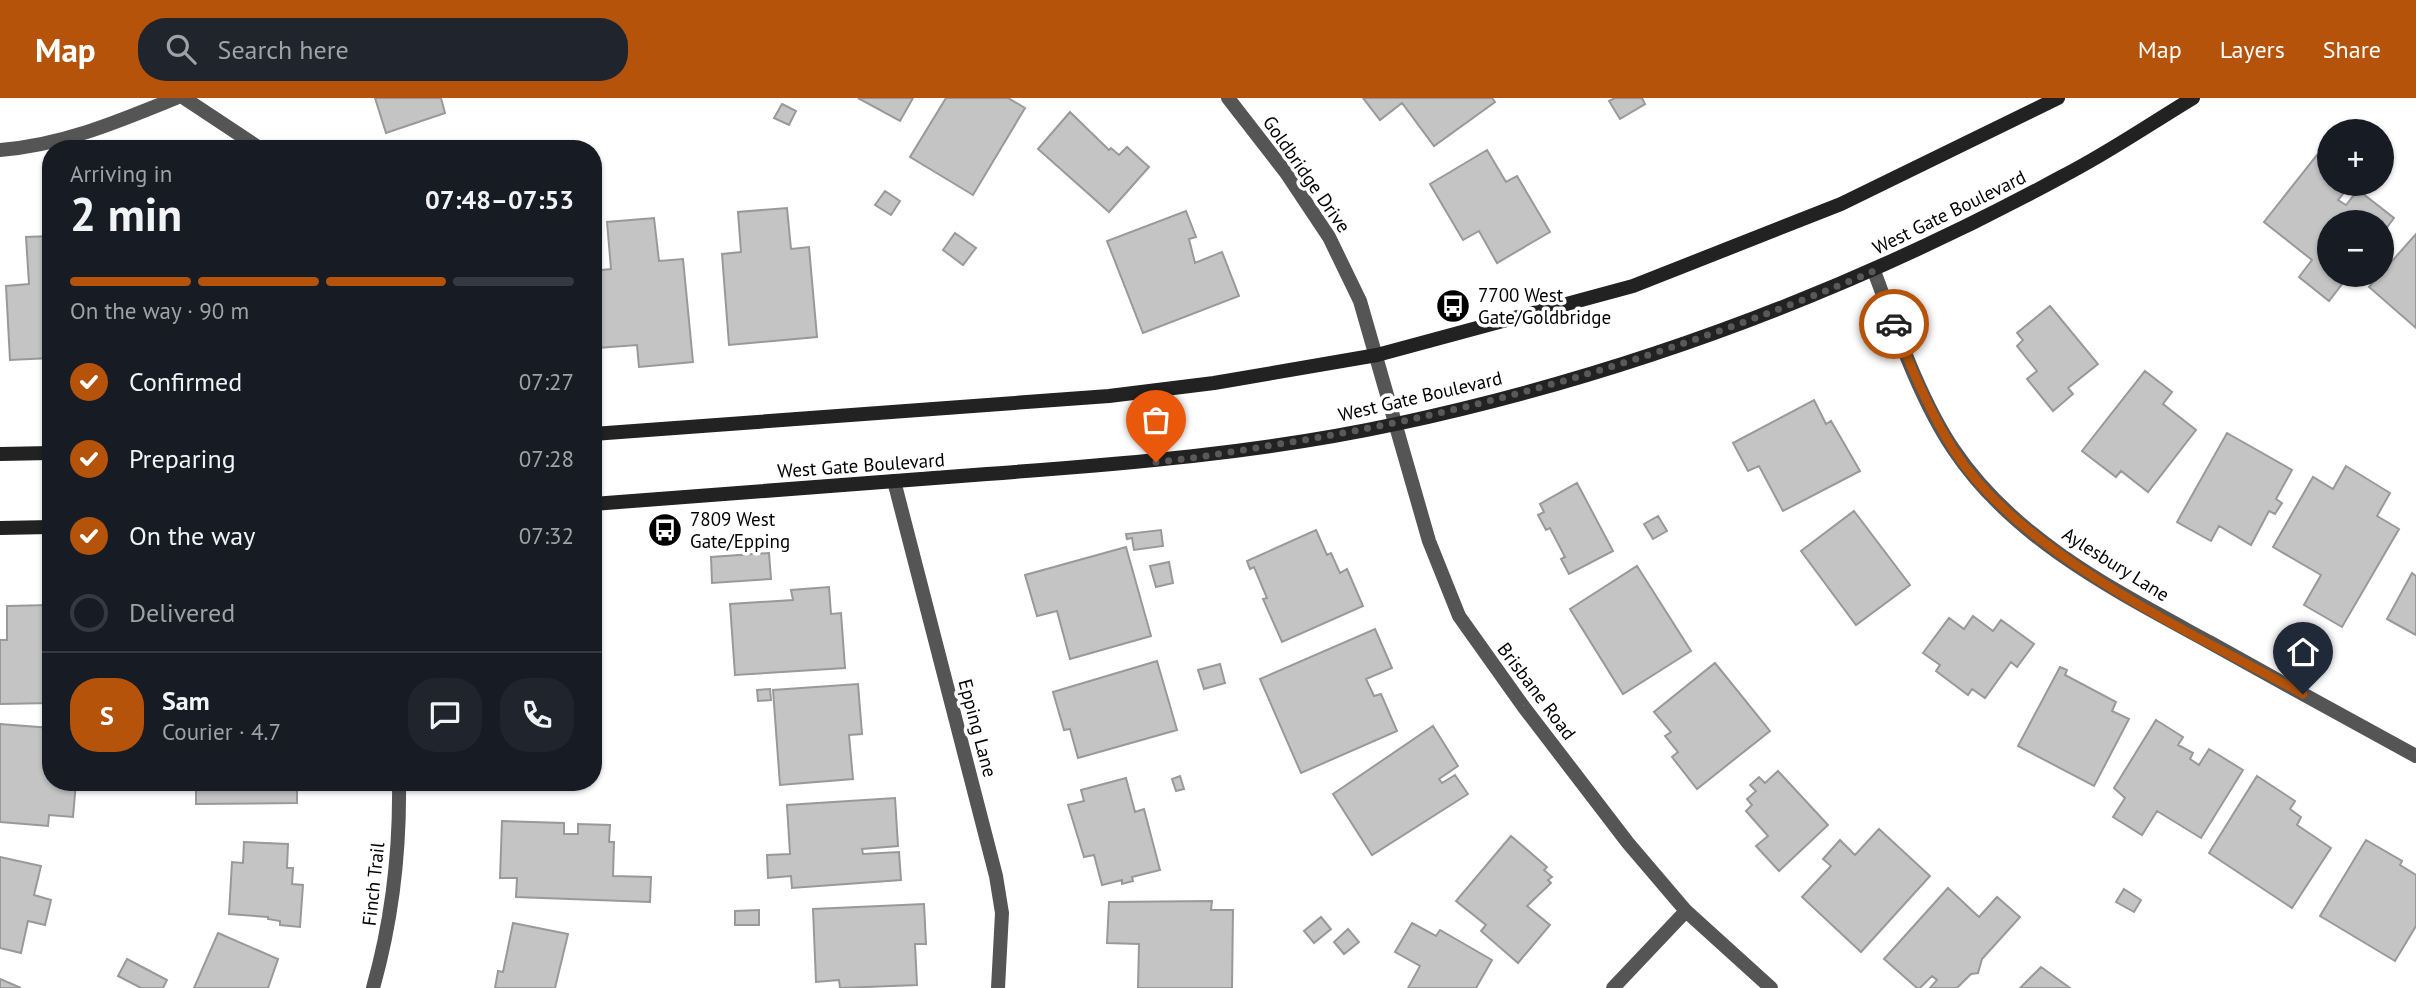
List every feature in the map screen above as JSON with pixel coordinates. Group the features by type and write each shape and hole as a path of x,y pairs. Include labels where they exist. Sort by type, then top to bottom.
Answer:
{"main road":[{"path":"602,433 1109,396 1214,383 1377,355 1633,286 1841,204 2058,98"},
{"name":"West Gate Boulevard","path":"602,502 1182,460 1393,425 1628,364 1764,317 1874,271 2065,176 2193,98"},
{"path":"0,454 42,453"},
{"path":"0,528 42,527"}],"street":[{"path":"63,140 83,135 176,98"},
{"path":"184,98 247,140"},
{"name":"Goldbridge Drive","path":"1228,98 1287,174 1329,237 1360,301 1377,355"},
{"path":"0,150 42,145"},
{"name":"Aylesbury Lane","path":"1874,271 1909,364 1954,450 2002,507 2060,556 2122,594 2416,756"},
{"name":"Brisbane Road","path":"1377,355 1393,425 1429,541 1459,616 1523,706 1628,843 1686,911 1771,988"},
{"name":"Epping Lane","path":"894,481 996,876 1002,913 998,988"},
{"name":"Finch Trail","path":"373,988 388,937 398,791"},
{"path":"1614,988 1686,911"}],"building":[{"path":"375,98 441,98 445,113 386,133"},
{"path":"858,98 913,98 900,121"},
{"path":"946,98 1008,98 1025,108 973,195 910,157"},
{"path":"1363,98 1492,98 1495,102 1434,146 1402,103 1380,120"},
{"path":"1615,98 1642,98 1645,104 1620,119 1609,101"},
{"path":"782,104 796,111 789,125 774,118"},
{"path":"1070,112 1109,150 1111,148 1119,155 1127,147 1149,167 1109,212 1038,149"},
{"path":"1487,150 1506,182 1517,176 1550,232 1497,263 1479,231 1463,240 1430,184"},
{"path":"2317,155 2317,196 2341,196 2338,200 2346,205 2353,196 2366,196 2384,210 2317,210 2317,287 2340,287 2329,301 2299,277 2312,260 2264,222"},
{"path":"885,191 900,201 891,215 875,205"},
{"path":"787,208 791,249 809,247 817,337 729,345 722,254 741,252 738,212"},
{"path":"1186,211 1196,237 1189,239 1195,263 1222,252 1239,296 1143,333 1107,241"},
{"path":"654,218 659,261 683,259 693,362 639,367 637,345 602,348 602,270 611,269 607,222"},
{"path":"955,233 976,248 963,265 943,250"},
{"path":"2416,234 2416,328 2369,287 2394,287 2394,259"},
{"path":"42,236 42,358 10,360 6,286 29,284 26,237"},
{"path":"2050,306 2098,364 2068,388 2073,394 2053,411 2027,379 2037,371 2017,346 2023,340 2017,333"},
{"path":"2145,371 2172,392 2163,404 2196,430 2148,492 2121,471 2116,477 2082,451"},
{"path":"1814,400 1826,424 1831,421 1860,471 1783,511 1759,466 1748,471 1733,443"},
{"path":"2227,433 2292,470 2276,499 2282,503 2275,514 2269,511 2251,545 2219,526 2211,541 2177,522"},
{"path":"2346,466 2390,493 2377,516 2399,529 2342,627 2304,605 2321,575 2273,547 2313,477 2333,489"},
{"path":"1577,483 1613,551 1569,574 1561,559 1565,557 1550,528 1546,530 1538,515 1544,512 1540,504"},
{"path":"1854,511 1910,585 1856,625 1801,551"},
{"path":"1658,516 1667,531 1653,539 1644,524"},
{"path":"1161,530 1163,546 1134,550 1132,538 1127,539 1126,534"},
{"path":"1316,530 1327,555 1331,553 1340,573 1347,569 1363,606 1282,642 1263,599 1267,598 1254,567 1250,569 1247,561"},
{"path":"1126,547 1151,636 1070,659 1057,611 1037,616 1025,575"},
{"path":"769,553 771,579 712,583 711,557"},
{"path":"1169,562 1173,583 1156,587 1150,566"},
{"path":"1637,566 1691,651 1623,694 1570,609"},
{"path":"2412,573 2416,576 2416,635 2387,619"},
{"path":"829,587 831,614 841,613 845,668 735,675 730,604 793,600 791,590"},
{"path":"42,605 42,703 0,704 0,640 7,640 7,606"},
{"path":"1973,616 1993,631 2001,620 2034,644 2017,667 2011,662 1985,698 1972,689 1968,695 1936,671 1940,665 1923,653 1949,618 1964,629"},
{"path":"1375,629 1392,668 1366,679 1374,696 1381,694 1397,731 1301,773 1260,679"},
{"path":"1157,661 1177,730 1078,758 1070,729 1064,730 1053,692"},
{"path":"1715,663 1770,731 1697,789 1672,757 1678,752 1665,736 1671,732 1654,712"},
{"path":"1220,664 1225,683 1204,689 1198,670"},
{"path":"2060,667 2067,670 2065,675 2116,702 2112,711 2129,719 2094,786 2018,746"},
{"path":"858,684 862,734 849,735 853,779 780,785 773,690"},
{"path":"770,689 771,700 758,701 757,690"},
{"path":"2156,720 2183,737 2178,745 2193,753 2190,759 2199,765 2209,749 2243,770 2201,838 2157,811 2142,835 2113,817 2125,798 2114,788"},
{"path":"0,724 42,727 42,791 75,791 73,817 49,815 48,826 0,822"},
{"path":"1433,726 1458,766 1439,779 1442,783 1455,775 1468,794 1372,855 1333,794"},
{"path":"1778,771 1828,825 1779,871 1756,846 1768,836 1746,811 1752,805 1747,799 1756,791 1750,785 1759,777 1765,783"},
{"path":"1180,776 1184,789 1176,791 1172,779"},
{"path":"2257,776 2295,801 2290,809 2301,817 2297,825 2331,848 2292,908 2209,853"},
{"path":"1126,778 1135,812 1144,809 1160,870 1132,877 1133,881 1122,884 1122,880 1102,885 1094,855 1084,857 1068,805 1084,801 1081,790"},
{"path":"196,791 297,791 297,803 196,804"},
{"path":"895,798 898,846 862,849 863,854 899,852 901,880 792,888 791,876 768,878 767,855 790,854 787,805"},
{"path":"502,821 564,823 564,834 578,834 578,824 610,825 609,842 614,842 613,876 651,877 650,902 516,897 517,878 500,878"},
{"path":"1879,829 1930,876 1861,952 1802,897 1831,866 1823,859 1840,840 1855,855"},
{"path":"1511,836 1547,867 1544,870 1552,877 1548,880 1551,883 1527,906 1550,925 1518,963 1481,931 1486,925 1456,901"},
{"path":"2366,840 2402,861 2400,865 2416,875 2416,926 2395,961 2320,916"},
{"path":"244,842 288,844 287,868 293,868 292,884 303,885 300,927 280,925 280,921 268,917 229,914 232,862 243,863"},
{"path":"0,857 41,866 34,895 51,900 45,925 28,921 21,953 0,948"},
{"path":"1948,888 1979,917 1997,897 2020,917 1982,959 1978,973 1971,974 1957,988 1930,988 1937,980 1932,976 1917,988 1884,959"},
{"path":"2124,889 2141,900 2134,912 2116,902"},
{"path":"1212,901 1211,910 1233,910 1232,988 1138,988 1139,944 1107,943 1109,902"},
{"path":"924,904 926,944 915,944 917,985 840,988 839,980 816,982 813,909"},
{"path":"759,910 759,925 735,925 735,911"},
{"path":"1321,917 1331,929 1314,943 1304,931"},
{"path":"513,923 568,934 555,988 495,988 498,971 503,972"},
{"path":"1412,923 1436,936 1440,930 1492,960 1476,988 1408,988 1420,966 1395,952"},
{"path":"1348,929 1359,942 1344,954 1334,942"},
{"path":"218,933 278,959 268,988 194,988"},
{"path":"127,959 167,980 163,988 141,988 118,976"},
{"path":"2041,967 2070,988 2020,988"},
{"path":"0,979 21,988 0,988"}],"way so far":[{"path":"1156,462 1393,425 1493,401 1628,364 1764,317 1874,271 1894,324"}],"place":[{"name":"7700 West Gate/Goldbridge","path":"1453,306"},
{"name":"7809 West Gate/Epping","path":"665,530"}],"route":[{"path":"1894,324 1909,364 1954,450 2002,507 2060,556 2122,594 2303,694"}]}
